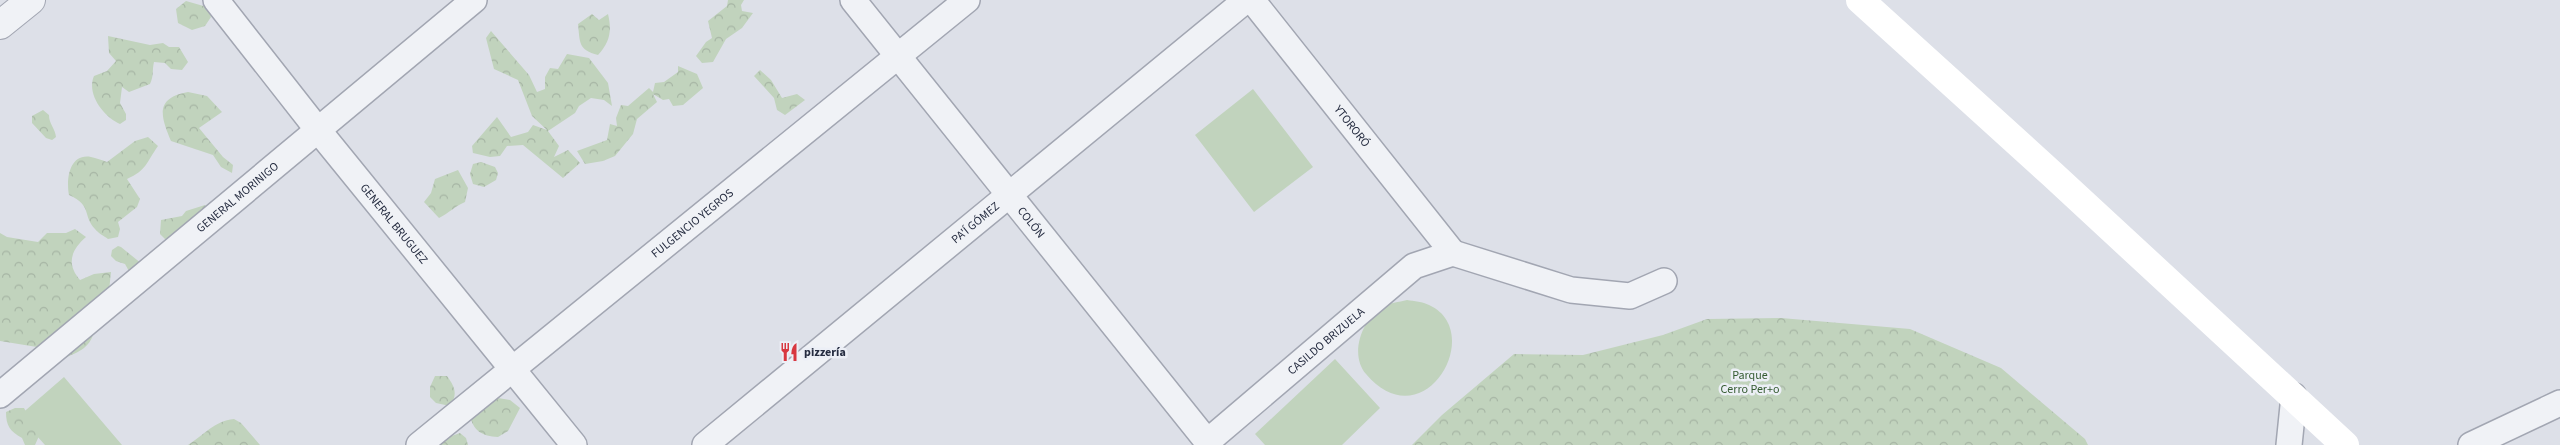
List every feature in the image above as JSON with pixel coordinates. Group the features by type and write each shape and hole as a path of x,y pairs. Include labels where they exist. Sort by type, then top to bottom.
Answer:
{"main road":[{"path":"1860,0 2294,396 2345,445"}],"street":[{"path":"0,25 31,0"},
{"name":"GENERAL BRUGUEZ","path":"216,0 318,130 574,445"},
{"name":"GENERAL MORINIGO","path":"0,395 474,0"},
{"name":"COLÓN","path":"852,0 1208,443"},
{"name":"FULGENCIO YEGROS","path":"419,445 967,0"},
{"name":"PA'Í GÓMEZ","path":"705,445 1246,0"},
{"name":"YTORORÓ","path":"1252,0 1453,253"},
{"path":"1453,253 1571,290 1630,296 1664,280"},
{"name":"CASILDO BRIZUELA","path":"1208,443 1414,266 1453,253"},
{"path":"2288,445 2294,396"},
{"path":"2471,445 2560,402"}],"green space":[{"path":"728,0 744,0 741,5 742,11 753,13 742,28 726,39 713,62 702,63 696,56 706,42 712,38 708,21 727,6"},
{"path":"186,1 207,7 211,17 205,26 192,30 178,23 176,9"},
{"path":"592,14 599,20 608,14 609,20 609,36 605,46 598,55 583,48 579,36 578,24"},
{"path":"491,31 529,75 537,92 545,89 545,77 550,68 558,69 567,54 589,58 608,83 612,106 604,100 591,98 579,106 575,113 548,131 559,146 554,157 568,150 580,163 563,178 523,145 507,146 500,156 490,157 473,153 472,146 497,117 511,137 528,132 533,125 547,130 532,116 518,80 494,69 486,38"},
{"path":"108,36 150,45 163,43 169,47 179,47 188,62 182,70 171,69 165,63 154,62 150,84 129,92 122,87 120,103 126,114 126,120 120,124 108,116 98,104 92,90 94,76 107,71 116,61 109,53"},
{"path":"678,66 697,74 703,88 683,105 673,106 669,99 663,100 653,94 657,102 637,119 633,134 615,156 603,161 585,164 577,151 607,140 610,124 617,126 616,118 621,105 628,106 649,88 653,92 655,83 664,82 678,72"},
{"path":"760,70 771,80 782,98 797,94 805,100 785,115 777,110 774,98 754,76"},
{"path":"1253,89 1313,167 1254,212 1195,135"},
{"path":"188,92 207,96 222,112 199,128 223,157 233,165 232,173 221,167 213,155 171,141 163,117 165,104 177,95"},
{"path":"43,110 49,115 56,137 52,140 46,138 32,123 32,116"},
{"path":"148,137 158,146 142,169 127,179 140,199 137,207 118,222 120,229 118,237 108,239 91,224 81,203 69,195 68,182 71,169 78,159 84,157 93,157 107,162 135,141"},
{"path":"481,162 495,167 498,173 496,180 484,187 473,184 470,174 473,164"},
{"path":"458,170 468,188 465,202 439,218 424,202 431,193 435,179"},
{"path":"205,205 208,209 175,237 165,239 160,234 161,220 182,216 186,211"},
{"path":"75,229 86,237 77,247 72,257 73,268 80,280 94,274 111,272 109,291 100,304 90,342 82,349 65,358 37,347 0,341 0,233 7,237 38,242 47,233 66,233"},
{"path":"118,246 142,264 130,273 125,264 116,261 111,256 112,250"},
{"path":"1407,300 1429,305 1445,318 1452,336 1450,356 1441,375 1427,389 1408,396 1388,392 1366,374 1361,366 1358,347 1364,329 1375,313 1382,307"},
{"name":"Parque Cerro Per+o","path":"1781,318 1910,329 2001,368 2085,439 2088,445 1412,445 1442,415 1514,354 1583,355 1663,335 1707,319"},
{"path":"1335,359 1380,408 1342,445 1265,445 1255,434"},
{"path":"435,376 447,376 452,384 455,394 450,406 436,403 430,397 430,387"},
{"path":"64,377 122,445 45,445 19,416"},
{"path":"498,398 510,400 520,408 508,431 498,437 483,434 473,425 470,415"},
{"path":"15,408 24,408 39,436 35,445 25,445 22,438 10,428 6,412"},
{"path":"234,419 241,423 260,445 188,445 215,425"},
{"path":"460,433 466,438 468,445 437,445 446,438"}],"place":[{"name":"pizzería","path":"789,352"}]}
